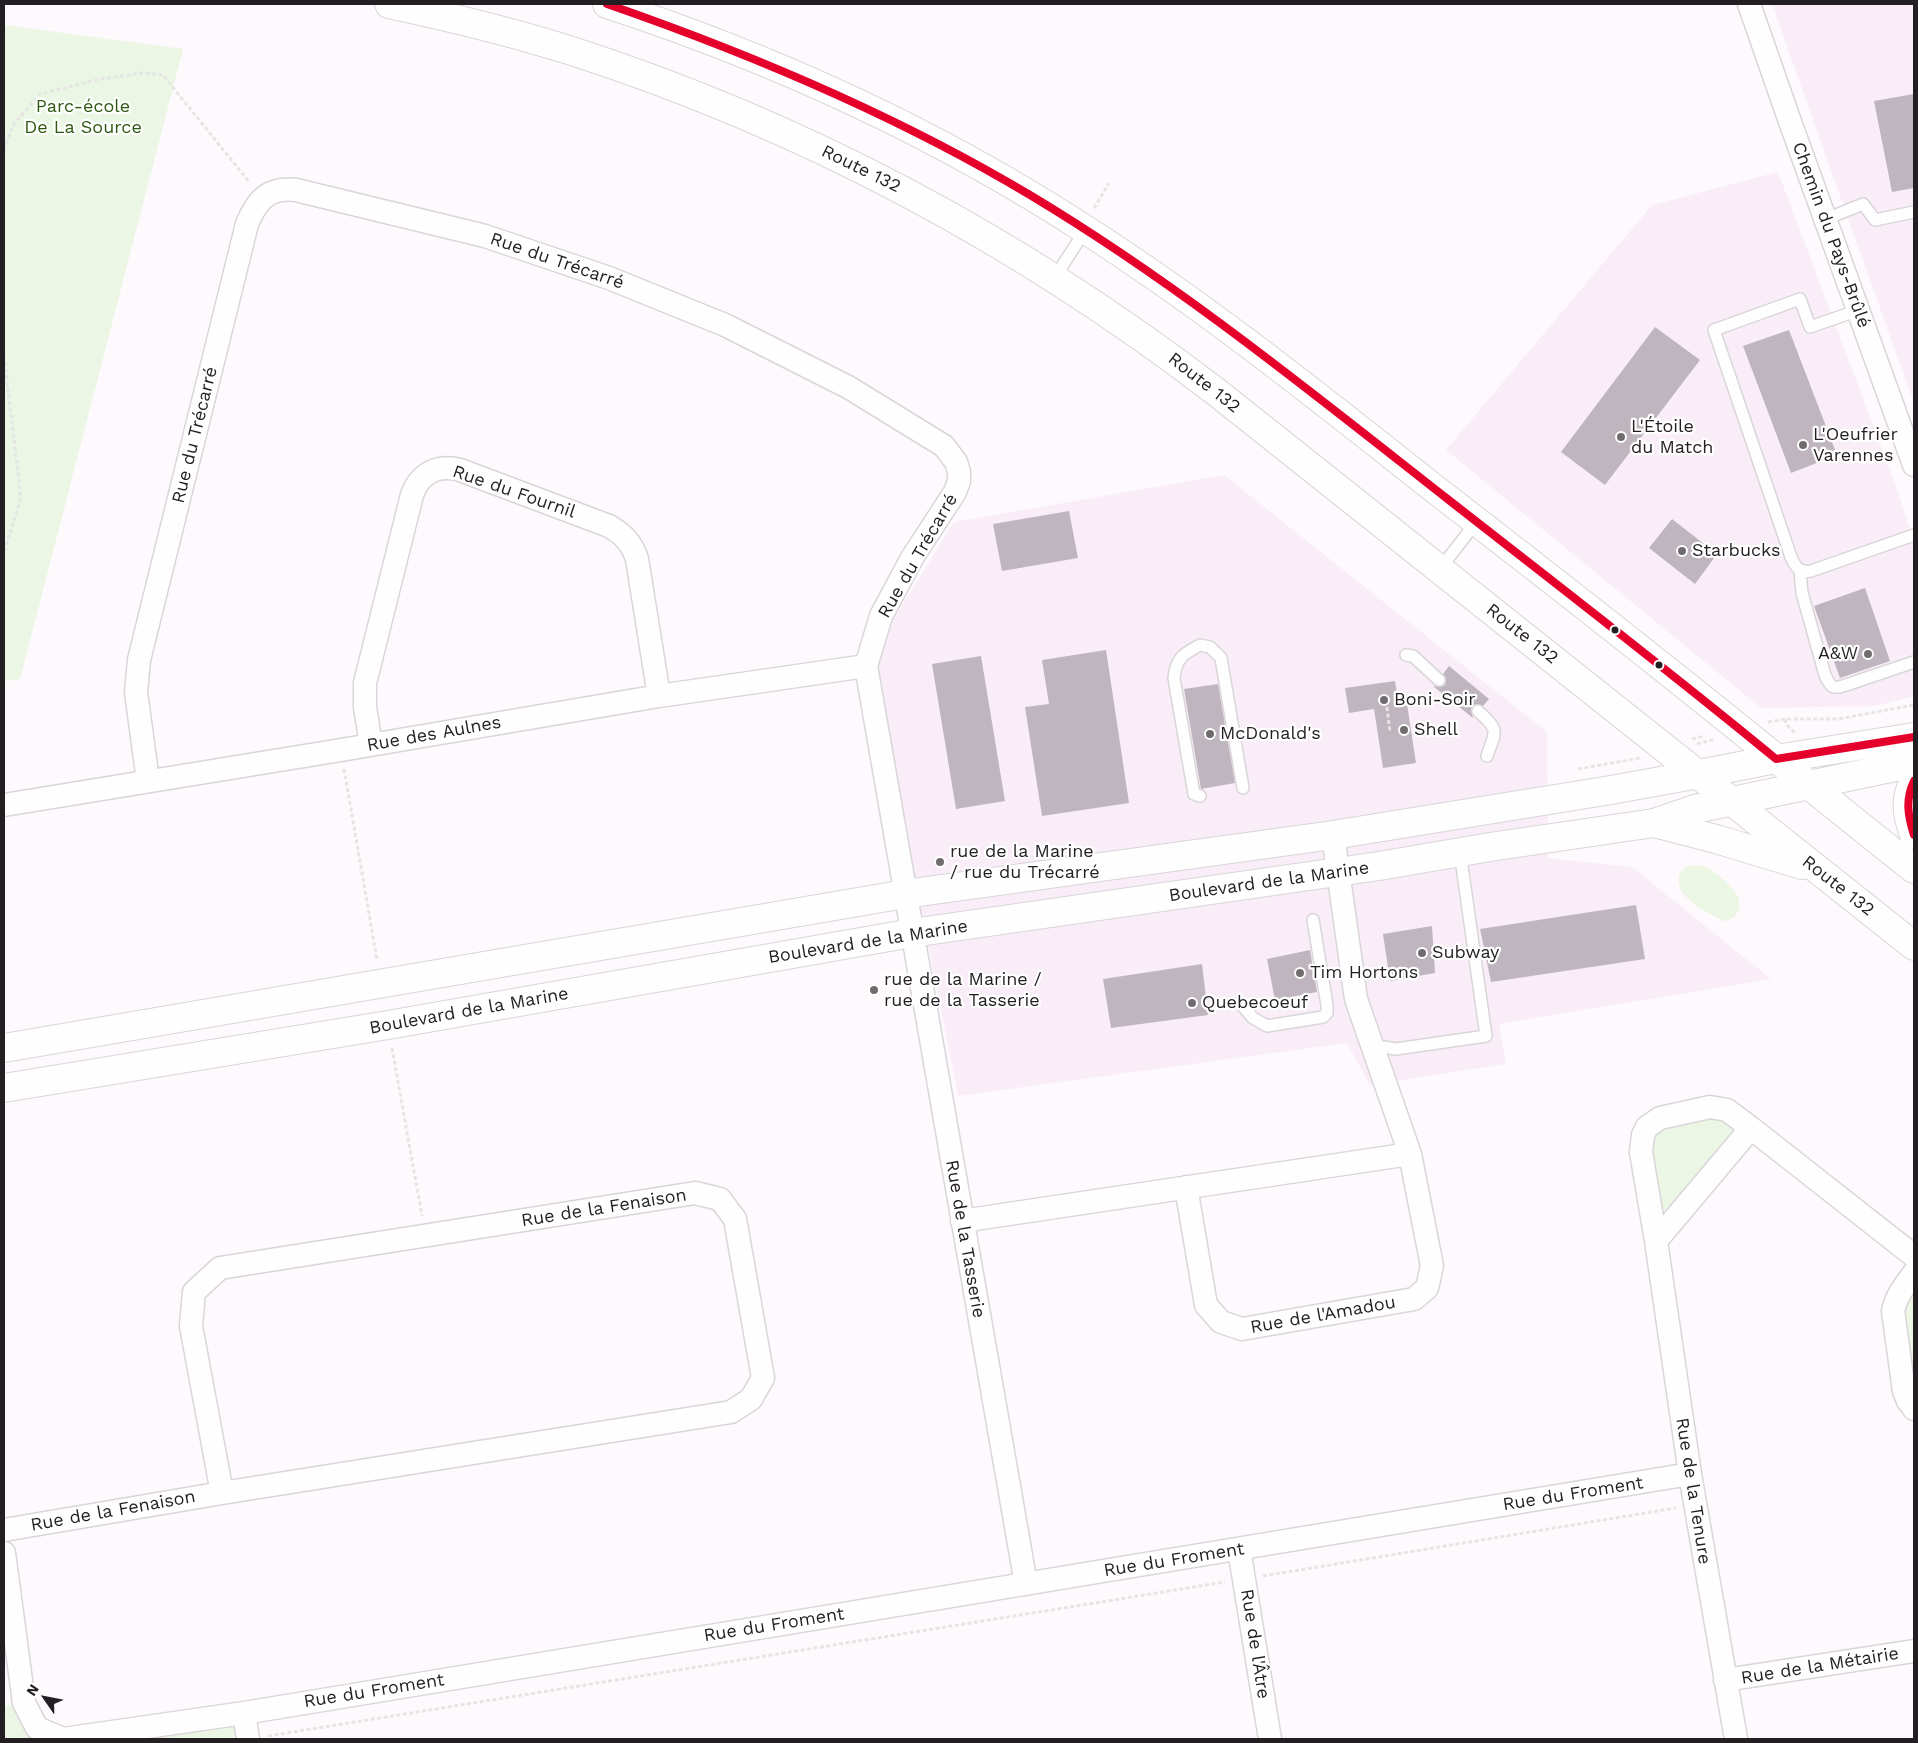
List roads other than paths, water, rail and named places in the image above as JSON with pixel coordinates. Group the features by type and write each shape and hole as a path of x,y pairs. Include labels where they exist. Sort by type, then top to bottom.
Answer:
{"main road":[{"name":"Route 132","path":"389,4 570,50 722,106 884,179 962,222 1055,278 1110,314 1180,364 1914,946"},
{"path":"608,4 679,28 864,106 978,166 1086,229 1206,312 1661,666 1914,869"},
{"path":"4,1048 905,894 1333,835 1611,790 1776,759 1914,737"},
{"name":"Boulevard de la Marine","path":"4,1088 388,1025 912,933 1654,823 1695,808 1733,802 1914,763"},
{"path":"1914,781 1907,806 1914,835"},
{"path":"1654,823 1716,839 1816,869"}],"street":[{"name":"Chemin du Pays-Brûlé","path":"1749,4 1914,465"},
{"name":"Rue du Trécarré","path":"148,781 136,692 139,660 247,224 251,213 262,198 279,190 296,190 485,236 609,278 724,325 848,388 944,446 956,462 959,481 947,507 912,558 881,616 866,666 905,894"},
{"name":"Rue du Fournil","path":"371,745 365,707 366,675 412,495 423,477 440,468 460,470 590,519 619,532 627,540 634,549 637,559 658,696"},
{"name":"Rue des Aulnes","path":"4,804 341,750 658,696 866,666"},
{"name":"Rue de l'Amadou","path":"1186,1188 1206,1304 1221,1322 1242,1329 1414,1299 1426,1288 1432,1266 1410,1154 1356,999 1333,835"},
{"name":"Rue de la Tasserie","path":"905,894 1026,1584"},
{"name":"Rue de la Tenure","path":"1736,1739 1695,1505 1641,1152 1641,1143 1647,1127 1660,1118 1710,1106 1727,1110 1914,1256"},
{"path":"1656,1242 1751,1128"},
{"path":"962,1221 1410,1154"},
{"name":"Rue de la Fenaison","path":"4,1530 222,1493 731,1412 751,1399 763,1378 735,1219 720,1199 695,1193 220,1268 194,1292 191,1326 222,1493"},
{"path":"1914,1273 1900,1291 1893,1311 1904,1391 1914,1409"},
{"name":"Rue du Froment","path":"4,1553 24,1703 37,1728 63,1739 244,1713 1690,1474"},
{"name":"Rue de l'Âtre","path":"1239,1549 1270,1739"},
{"name":"Rue de la Métairie","path":"1725,1680 1914,1651"},
{"path":"244,1713 248,1739"}],"lane":[{"path":"1826,219 1863,204 1875,220 1914,212"},
{"path":"1055,278 1086,229"},
{"path":"1859,310 1810,327 1800,299 1714,330 1795,566 1800,570 1811,571 1914,535"},
{"path":"1440,569 1477,522"},
{"path":"1800,570 1802,593 1825,675 1831,687 1835,689 1914,662"},
{"path":"1200,796 1194,794 1174,678 1175,667 1183,655 1200,645 1210,647 1221,658 1243,788"},
{"path":"1406,655 1414,656 1439,680"},
{"path":"1478,711 1493,724 1495,729 1487,756"},
{"path":"1373,1049 1384,1047 1396,1049 1486,1036 1460,852"},
{"path":"1240,1003 1253,1018 1267,1026 1323,1018 1327,1012 1327,1005 1312,920"}],"place":[{"name":"L'Étoile du Match","path":"1621,437"},
{"name":"L'Oeufrier Varennes","path":"1803,445"},
{"name":"Starbucks","path":"1682,551"},
{"name":"A&W","path":"1868,654"},
{"name":"Boni-Soir","path":"1384,700"},
{"name":"Shell","path":"1404,730"},
{"name":"McDonald's","path":"1210,734"},
{"name":"rue de la Marine / rue du Trécarré","path":"940,862"},
{"name":"Subway","path":"1422,953"},
{"name":"Tim Hortons","path":"1300,973"},
{"name":"rue de la Marine / rue de la Tasserie","path":"874,990"},
{"name":"Quebecoeuf","path":"1192,1003"}],"park label":[{"name":"Parc-école De La Source","path":"83,117"}]}
